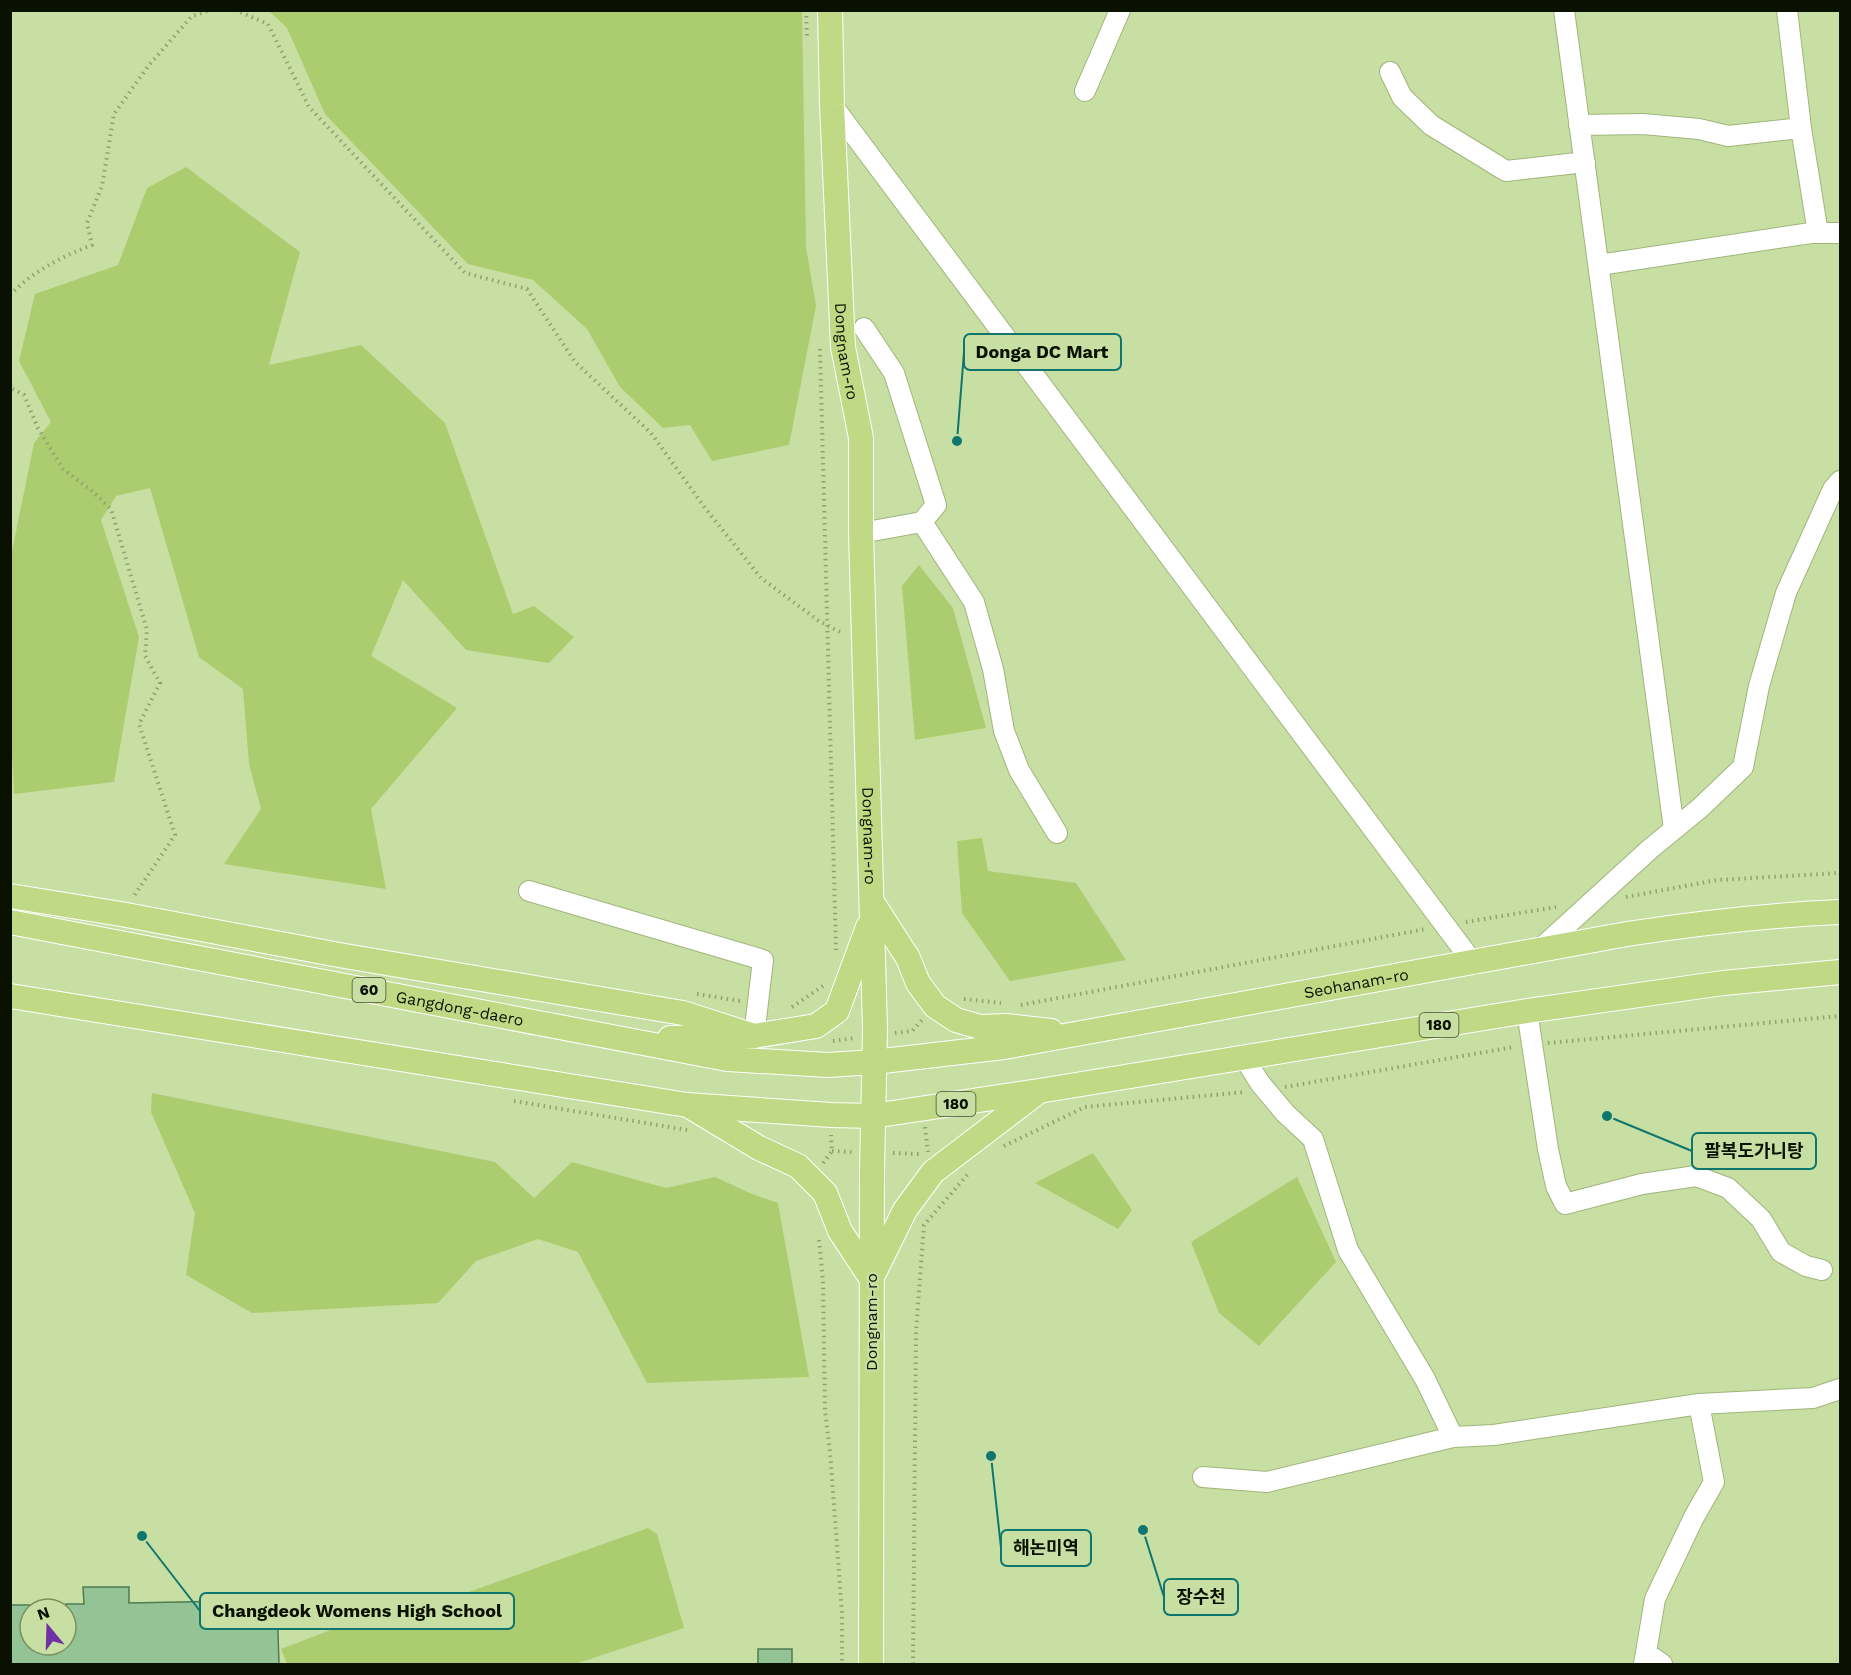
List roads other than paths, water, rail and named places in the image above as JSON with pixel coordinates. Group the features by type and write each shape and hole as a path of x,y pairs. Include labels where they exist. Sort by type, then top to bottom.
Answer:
{"main road":[{"name":"Dongnam-ro","path":"830,10 843,346 861,438 861,532 875,1029 871,1665"},
{"path":"10,896 683,1013 754,1035"},
{"path":"872,909 908,958 918,983 935,1006 956,1020 980,1027 1006,1026 1077,1034"},
{"path":"625,1040 754,1035 816,1026 837,1011 872,909"},
{"name":"Seohanam-ro","path":"874,1062 1004,1047 1703,922 1840,912"},
{"name":"Gangdong-daero","path":"10,922 727,1059 828,1065 874,1062"},
{"name":"180","path":"873,1116 1527,1011 1723,983 1840,972"},
{"path":"10,996 687,1105 873,1116"},
{"path":"687,1105 759,1148 798,1166 825,1192 840,1231 872,1278 905,1210 933,1173 1039,1091"}],"street":[{"path":"1085,91 1119,10"},
{"path":"1564,10 1674,829"},
{"path":"1787,10 1801,128 1818,233"},
{"path":"1390,72 1402,97 1431,125 1506,171 1585,162"},
{"path":"832,105 1474,963"},
{"path":"1580,125 1643,124 1699,129 1728,136 1801,128"},
{"path":"1599,265 1818,233 1840,233"},
{"path":"861,532 922,522 936,505 894,373 864,328"},
{"path":"1537,952 1743,767 1760,686 1786,593 1833,489 1840,481"},
{"path":"922,522 974,602 993,669 1004,731 1019,770 1057,832"},
{"path":"529,891 763,960 754,1035"},
{"path":"1527,1011 1548,1149 1556,1186 1565,1204 1642,1184 1696,1176 1728,1188 1761,1219 1781,1252 1806,1266 1822,1269"},
{"path":"1243,1056 1285,1113 1313,1139 1348,1250 1425,1378 1453,1437"},
{"path":"1203,1477 1267,1482 1453,1437 1494,1435 1699,1404 1813,1398 1840,1389"},
{"path":"1651,1661 1655,1599 1694,1517 1714,1482 1699,1404"}],"place":[{"name":"Donga DC Mart","path":"957,441"},
{"name":"팔복도가니탕","path":"1607,1116"},
{"name":"해논미역","path":"991,1456"},
{"name":"장수천","path":"1143,1530"},
{"name":"Changdeok Womens High School","path":"142,1536"}]}
